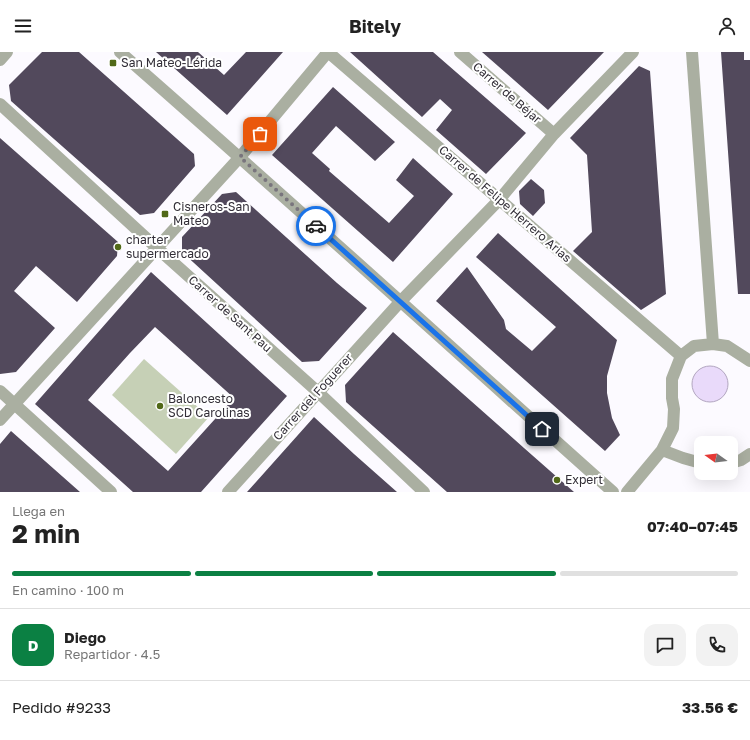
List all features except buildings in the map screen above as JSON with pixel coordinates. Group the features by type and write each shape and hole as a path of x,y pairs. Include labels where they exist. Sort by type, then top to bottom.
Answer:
{"street":[{"path":"0,60 7,52"},
{"path":"120,52 240,157 613,492"},
{"path":"0,420 240,157 328,52"},
{"name":"Carrer de Felipe Herrero Arias","path":"328,52 681,356"},
{"name":"Carrer de Béjar","path":"460,52 554,134"},
{"name":"Carrer del Foguerer","path":"228,492 400,302 499,200 554,134 633,52"},
{"path":"692,52 713,344"},
{"name":"Carrer de Sant Pau","path":"0,104 157,248 318,392 424,492"},
{"path":"627,492 662,450 673,428 674,409 672,398 672,379 681,356 694,346 713,344 727,346 750,361"},
{"path":"0,391 15,403 110,492"},
{"path":"662,450 694,461"},
{"path":"738,461 750,454"}],"green space":[{"name":"Baloncesto SCD Carolinas","path":"144,359 209,417 176,454 112,395"}],"shaded area":[{"path":"710,366 720,369 725,374 728,384 725,394 720,399 710,402 700,399 695,394 692,384 695,374 700,369"}],"way so far":[{"path":"260,134 240,157 316,226"}],"place":[{"name":"San Mateo-Lérida","path":"113,63"},
{"name":"Cisneros-San Mateo","path":"165,214"},
{"name":"charter supermercado","path":"118,247"},
{"name":"Baloncesto SCD Carolinas","path":"160,406"},
{"name":"Expert","path":"557,480"}],"route":[{"path":"316,226 542,429"}]}
